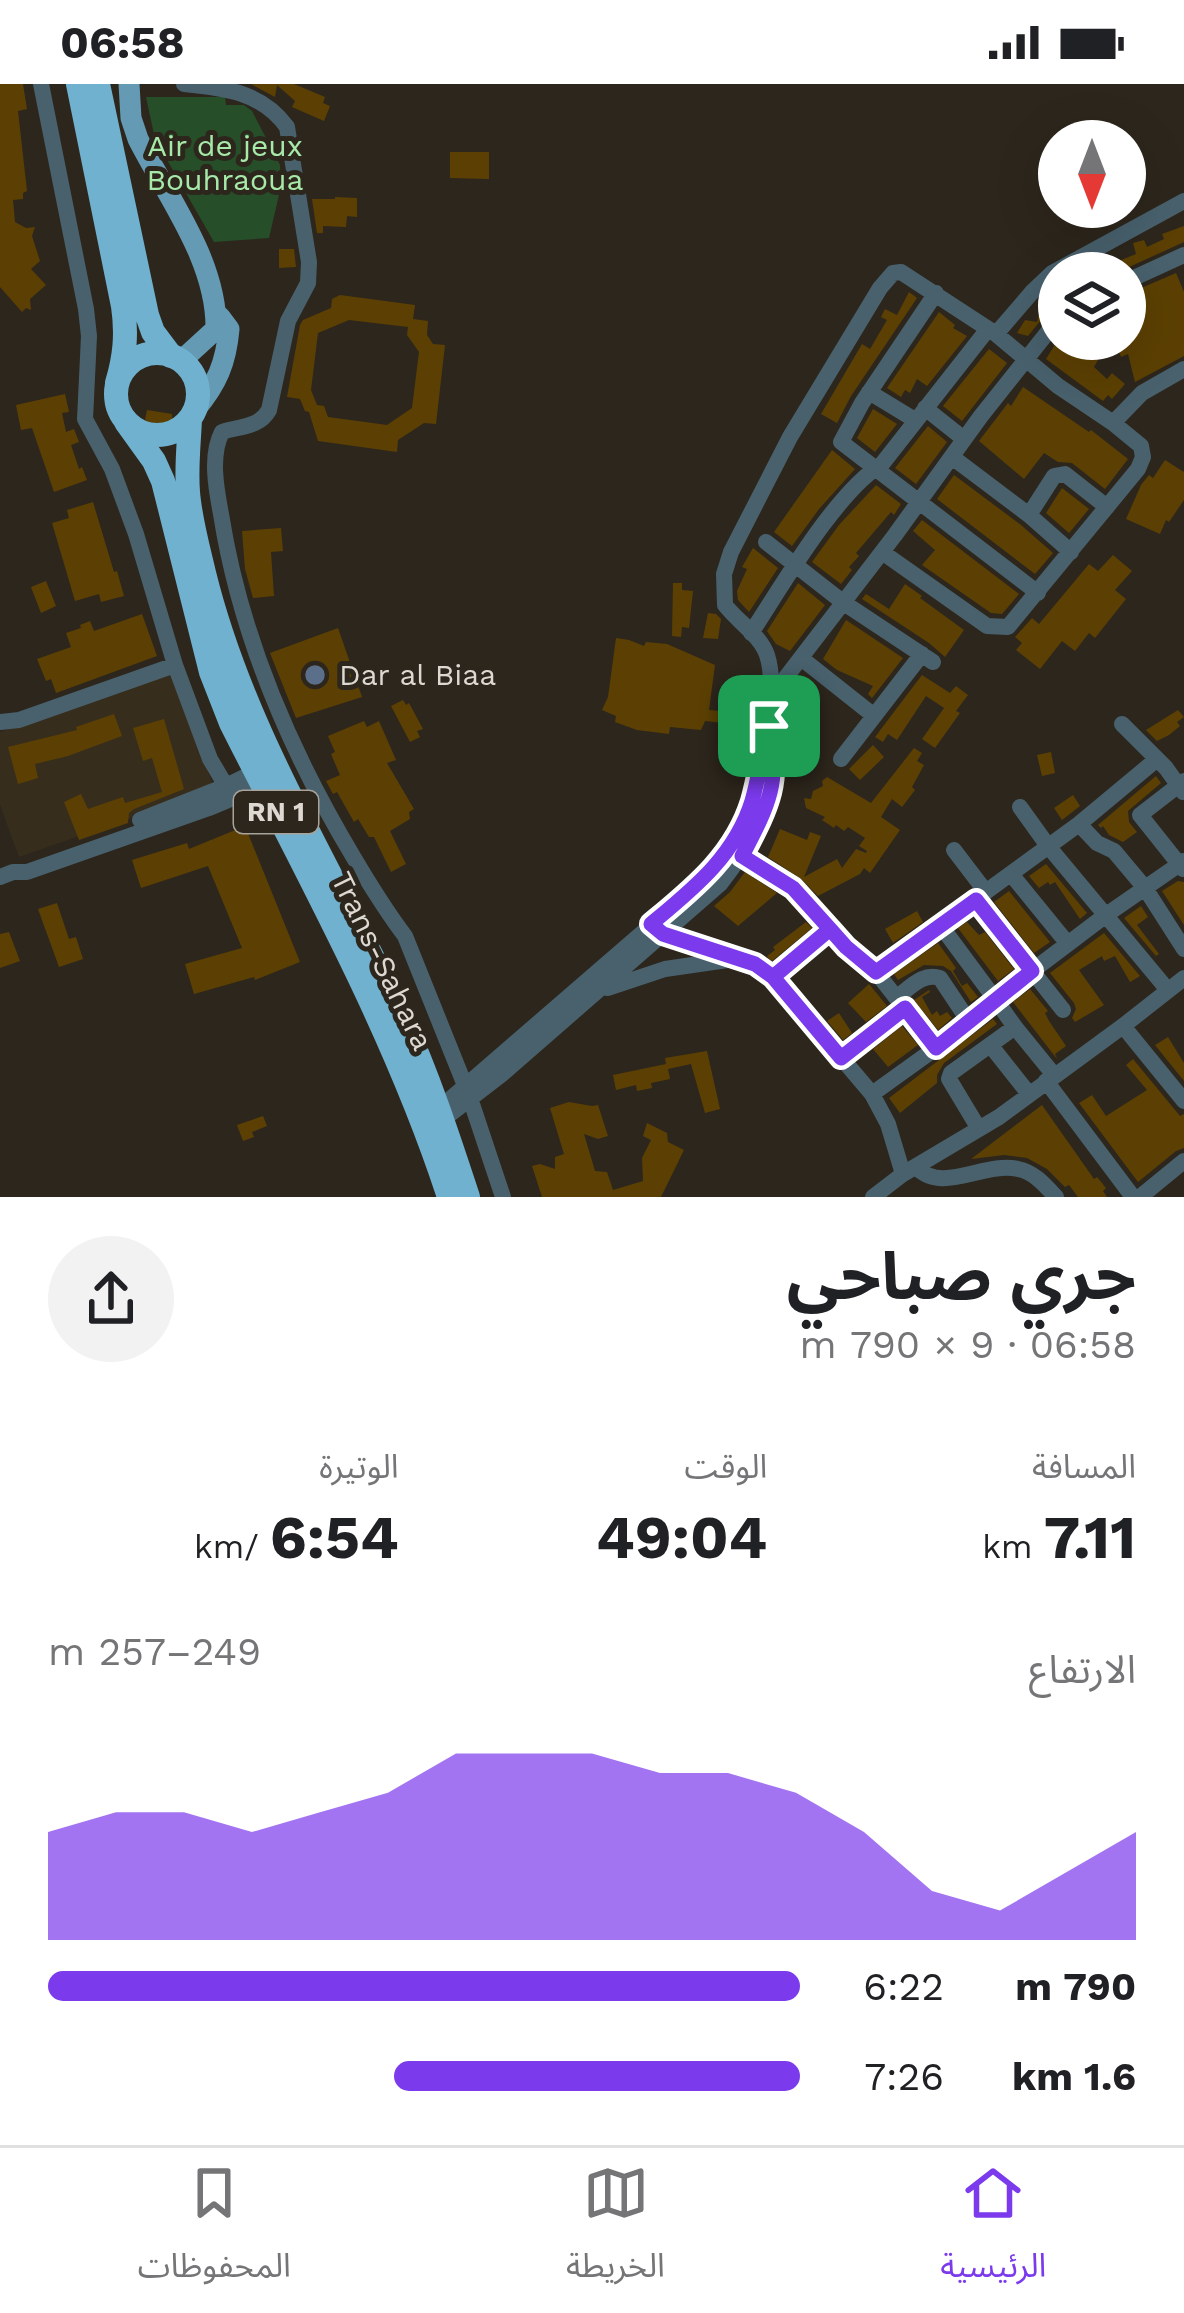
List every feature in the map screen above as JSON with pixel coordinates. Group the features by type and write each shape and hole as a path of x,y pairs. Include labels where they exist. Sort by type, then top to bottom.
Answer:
{"highway":[{"path":"79,84 127,333 117,383 118,410 135,430 159,436 171,433 193,414 198,390 195,379 152,332 98,84"},
{"path":"117,383 123,371 144,355 176,358"},
{"name":"Trans-Sahara","path":"193,414 188,499 210,596 268,775 361,980 468,1197"},
{"name":"Trans-Sahara","path":"126,422 163,482 211,673 231,723 268,775"},
{"name":"Trans-Sahara","path":"433,1121 448,1197"}],"main road":[{"path":"129,84 138,139 205,268 216,311 216,329 176,358"},
{"path":"193,414 217,383 227,350 229,329 216,311"}],"street":[{"path":"41,84 86,309 85,419 120,490 210,759 230,792"},
{"path":"184,84 246,94 277,113 287,127 310,275 288,321 264,419 218,437 215,462 227,553 250,632 299,755 328,815 405,936 503,1197"},
{"path":"751,633 833,513 870,470 882,464 992,332 1052,273 1184,201"},
{"path":"1146,272 1184,255"},
{"path":"467,1092 501,1075 585,999 728,851 752,800 769,726 770,698 768,657 725,605 724,574 790,437 890,275 901,272 936,292 1113,423 1141,446 1143,457 1008,627 995,628 968,613 883,552"},
{"path":"936,292 841,442 1038,593"},
{"path":"770,698 1038,344"},
{"path":"1113,423 1142,393 1184,369"},
{"path":"869,392 964,439"},
{"path":"952,457 1072,552"},
{"path":"1029,515 1060,473 1107,507"},
{"path":"766,542 844,603 928,658 873,716 841,759"},
{"path":"801,658 873,716"},
{"path":"0,722 19,720 176,665"},
{"path":"872,1094 1106,915 1182,865 1140,816 1156,800 1182,786 1122,724"},
{"path":"433,1121 657,929 720,884 742,856 769,800 775,773 769,726"},
{"path":"876,972 1079,824 1157,760"},
{"path":"7,874 27,872 268,775"},
{"path":"1020,807 1167,989"},
{"path":"1079,824 1097,843 1114,850 1184,950"},
{"path":"954,850 1032,971 1063,1010"},
{"path":"742,856 793,888 846,947 876,972 936,1048"},
{"path":"1011,874 1068,944"},
{"path":"941,926 1136,1197 1184,1161"},
{"path":"657,929 755,964 773,977 872,1094 909,1171 940,1179 1019,1168 1042,1181 1056,1197"},
{"path":"773,977 830,929"},
{"path":"585,999 665,969 735,959"},
{"path":"841,1058 926,976 940,978 968,1020"},
{"path":"873,1197 1029,1094 1184,978"},
{"path":"1123,1026 1184,1101"},
{"path":"979,1129 949,1079 952,1072 1015,1027"},
{"path":"991,1046 1029,1094"}],"shaded area":[{"path":"173,672 214,789 19,857 0,805 0,732"}],"green space":[{"name":"Air de jeux Bouhraoua","path":"146,97 225,97 226,105 244,105 252,111 280,165 281,186 269,238 214,242 155,139"}],"building":[{"path":"0,84 23,84 27,109 18,111 27,191 23,199 13,200 15,222 35,227 32,236 40,261 31,269 46,285 30,299 31,310 22,312 0,287"},
{"path":"251,84 294,84 325,97 323,103 330,106 324,121 292,107 295,101 277,85 275,97"},
{"path":"450,152 489,152 489,179 450,178"},
{"path":"357,198 357,217 347,216 346,227 323,226 323,233 317,233 312,199"},
{"path":"1184,226 1184,242 1146,259 1146,252 1135,252 1133,243 1144,240 1147,247 1164,239 1162,234"},
{"path":"279,249 294,249 296,267 279,268"},
{"path":"1176,273 1184,292 1184,356 1135,382 1130,360 1146,360 1146,286"},
{"path":"909,292 917,298 837,423 821,414 862,344 870,349 887,320 881,317 885,309 897,315"},
{"path":"340,295 415,305 413,319 428,321 427,335 433,344 445,345 436,424 424,423 398,440 397,452 318,441 300,399 287,397 300,325 331,308 332,299","holes":["349,320 408,327 407,335 419,352 412,408 387,425 328,417 311,390 318,333"]},
{"path":"939,312 967,336 927,386 917,379 910,393 905,390 901,397 887,388"},
{"path":"1038,318 1038,324 1028,336 1017,333 1025,320 1037,322"},
{"path":"989,349 1007,363 962,421 943,406"},
{"path":"1047,360 1098,360 1094,367 1107,379 1112,373 1125,384 1112,399 1108,395 1103,401"},
{"path":"1023,387 1128,459 1105,489 1072,463 1058,462 1044,453 1024,479 979,441"},
{"path":"65,394 66,432 74,429 79,442 71,445 87,480 54,492 32,428 21,430 16,405"},
{"path":"873,409 897,424 875,452 857,438"},
{"path":"147,410 172,414 173,434 152,430 145,420"},
{"path":"928,426 947,442 916,484 895,468"},
{"path":"832,450 855,469 792,546 774,532"},
{"path":"1165,460 1184,472 1184,500 1160,534 1126,519 1141,485 1149,475 1153,478"},
{"path":"954,475 1053,553 1035,574 937,499"},
{"path":"876,485 901,504 856,553 859,556 841,584 812,562"},
{"path":"1062,488 1089,509 1069,533 1046,513"},
{"path":"93,502 124,596 101,602 99,594 75,601 52,523 69,518 67,510"},
{"path":"922,520 1019,594 1002,614 991,613 922,565 935,550 913,531"},
{"path":"281,528 283,551 271,552 274,596 253,598 242,531"},
{"path":"753,548 778,568 749,612 737,591 747,569 742,567"},
{"path":"1113,555 1132,571 1115,590 1126,599 1095,638 1089,633 1075,651 1062,641 1040,669 1016,650 1022,643 1015,637 1032,618 1039,624 1089,564 1098,571"},
{"path":"46,581 56,606 41,613 31,587"},
{"path":"673,583 693,591 689,628 682,627 681,637 672,636"},
{"path":"798,583 825,605 790,651 776,644 767,631"},
{"path":"905,584 964,630 945,657 862,599 866,594 889,609"},
{"path":"708,613 721,619 718,639 703,638"},
{"path":"142,614 157,656 56,693 51,679 46,681 37,659 71,647 66,633 90,621 94,631"},
{"path":"846,620 903,658 872,698 868,694 873,686 823,659"},
{"name":"Dar al Biaa","path":"338,628 362,697 296,718 270,653"},
{"path":"616,638 644,646 646,642 667,644 715,665 709,710 743,713 742,725 705,721 701,730 670,727 669,734 615,722 616,716 602,710"},
{"path":"922,675 950,693 956,686 968,695 935,748 922,739 944,708 926,696 897,740 888,734 883,742 875,737"},
{"path":"403,700 423,729 410,742 391,706"},
{"path":"1178,710 1184,717 1169,735 1157,741 1146,730"},
{"path":"114,714 122,736 35,764 38,778 18,784 8,747 77,730"},
{"path":"164,719 184,789 134,809 128,823 79,840 64,802 81,794 88,809 123,797 125,803 162,792 152,758 143,761 133,728"},
{"path":"364,721 367,727 379,721 396,760 387,763 414,809 410,819 390,831 406,864 391,872 374,837 369,837 358,819 354,822 326,781 340,775 328,736"},
{"path":"873,745 884,757 860,780 849,769"},
{"path":"914,748 922,753 917,761 924,765 912,787 915,790 902,807 892,799 881,817 900,830 870,873 864,868 818,896 768,857 780,829 807,840 810,832 821,836 804,877 837,859 842,868 856,849 866,853 859,846 865,838 848,827 844,831 834,828 822,820 825,817 806,808 804,798 811,799 827,777 871,803"},
{"path":"1051,752 1055,773 1042,776 1037,755"},
{"path":"1156,776 1161,783 1128,811 1137,832 1123,842 1098,825"},
{"path":"1073,795 1080,806 1062,820 1054,808"},
{"path":"245,826 300,962 255,980 194,994 185,964 242,948 208,866 141,888 132,860 187,843 189,849"},
{"path":"1046,864 1087,913 1080,919 1055,882 1039,888 1029,876"},
{"path":"745,872 777,893 738,926 714,906"},
{"path":"1184,882 1184,925 1162,891"},
{"path":"1009,891 1050,942 1034,953 994,902"},
{"path":"57,903 69,939 76,937 83,959 59,967 38,909"},
{"path":"1141,906 1148,917 1137,925 1159,954 1156,956 1124,918"},
{"path":"917,911 923,922 893,943 885,929"},
{"path":"806,922 812,928 769,959 773,947"},
{"path":"967,922 979,935 985,932 1014,969 998,981 958,928"},
{"path":"9,932 20,961 0,968 0,934"},
{"path":"1104,933 1140,976 1130,982 1115,956 1104,961 1102,956 1079,970 1104,1005 1075,1022 1074,1003 1050,973"},
{"path":"938,943 962,986 967,983 978,997 971,1002 943,966 924,965 898,980 894,974"},
{"path":"869,984 887,1006 866,1022 848,1003"},
{"path":"1030,989 1066,1046 1055,1054 1057,1059 1013,1002"},
{"path":"929,990 922,997 932,1015 947,1012 952,1018 938,1030 914,1000"},
{"path":"839,1013 852,1033 843,1040 827,1021"},
{"path":"993,1019 997,1024 944,1063 937,1083 900,1113 889,1098"},
{"path":"902,1026 918,1045 888,1067 873,1049"},
{"path":"1168,1037 1184,1063 1184,1081 1155,1045"},
{"path":"707,1051 720,1109 705,1113 691,1064 668,1069 670,1079 651,1083 652,1088 637,1091 636,1085 616,1090 613,1075 666,1064 665,1058"},
{"path":"1133,1059 1180,1116 1184,1114 1184,1148 1138,1182 1079,1103 1092,1095 1106,1116 1147,1090 1126,1065"},
{"path":"569,1102 598,1105 608,1136 598,1139 584,1134 595,1171 607,1172 613,1190 643,1181 642,1158 651,1140 643,1136 647,1123 667,1133 668,1142 684,1150 661,1197 542,1197 532,1166 555,1169 555,1157 564,1154 550,1108"},
{"path":"1042,1105 1094,1179 1106,1188 1107,1197 1078,1197 1069,1185 1065,1187 1027,1158 971,1159"},
{"path":"263,1116 267,1126 243,1141 237,1125"}],"place":[{"name":"Dar al Biaa","path":"315,675"}],"route":[{"path":"769,726 752,800 728,851 651,924 663,934 755,964 773,977 830,929 876,972 976,900 1032,971 936,1048 905,1008 841,1058 773,977 830,929 793,888 742,856 769,800 775,773 769,726"}]}
